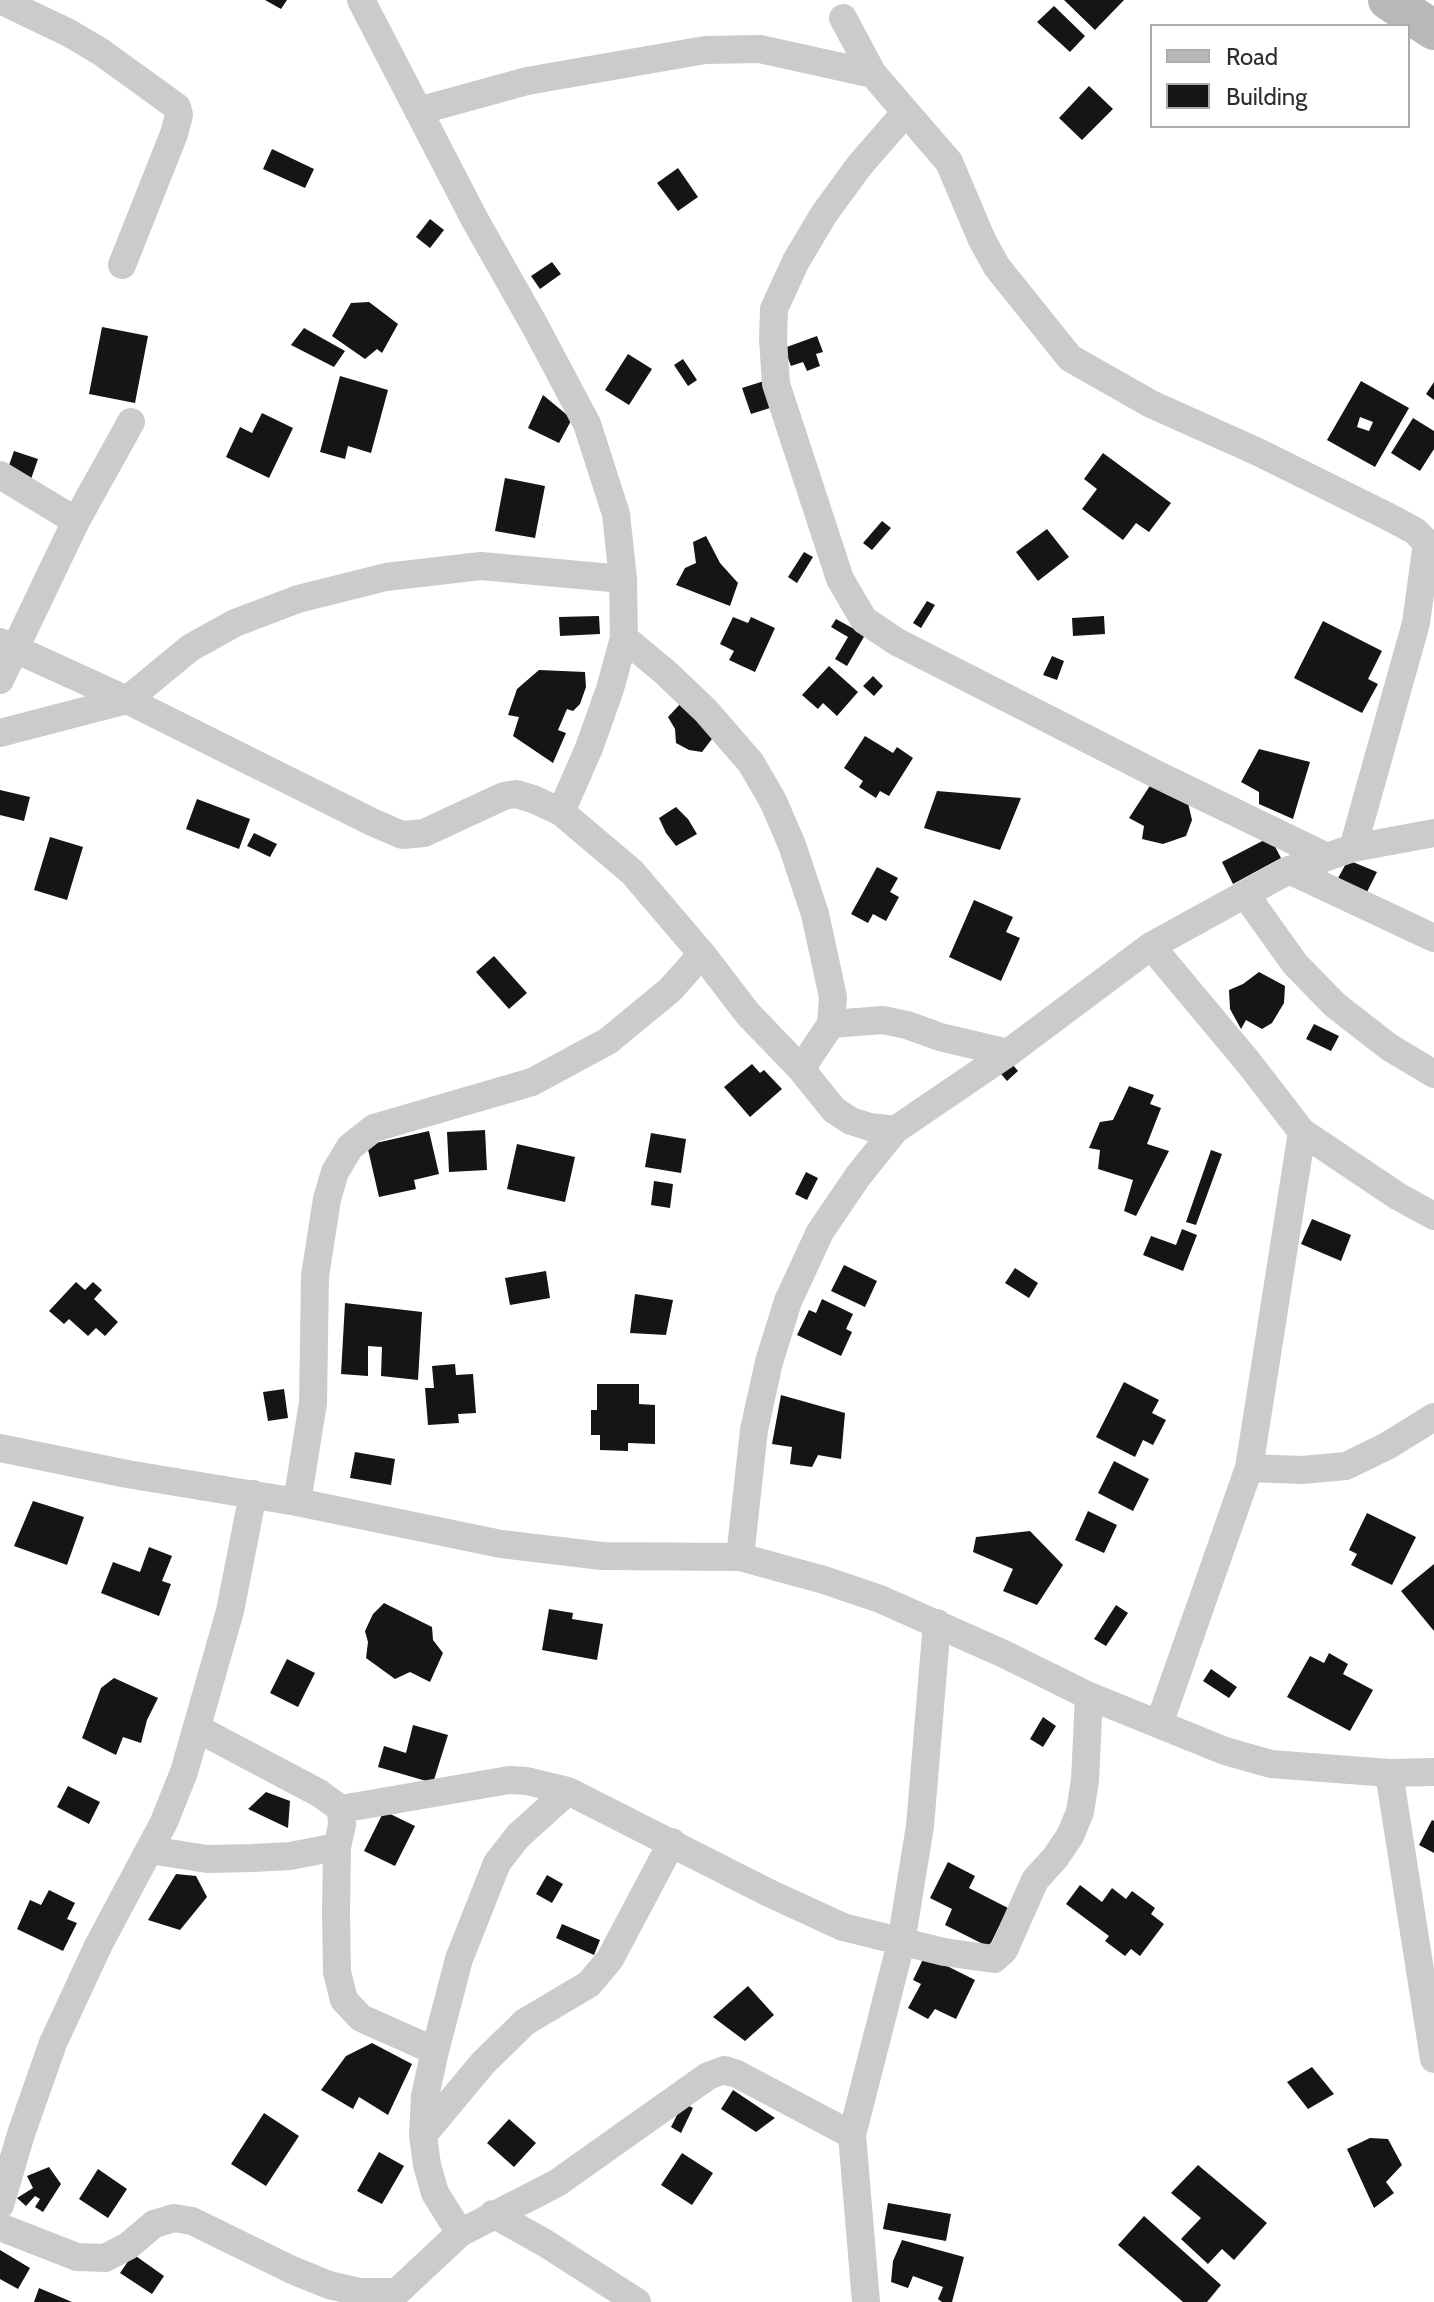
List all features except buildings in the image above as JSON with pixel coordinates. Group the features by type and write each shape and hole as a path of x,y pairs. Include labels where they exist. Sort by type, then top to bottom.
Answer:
{"street":[{"path":"0,0 90,45 145,81 177,107 179,115 174,134 122,265"},
{"path":"361,0 587,424 616,514 623,579 624,638 589,748 561,812"},
{"path":"1388,0 1434,30"},
{"path":"843,18 873,74 949,162 982,240 997,267 1070,358 1151,404 1258,452 1391,518 1415,531 1427,543 1416,623 1353,848"},
{"path":"418,111 527,81 705,50 760,49 873,74"},
{"path":"905,113 859,166 824,214 796,261 774,309 776,384 840,579 864,620 897,642 1325,856"},
{"path":"0,680 7,646 131,422"},
{"path":"0,475 76,521"},
{"path":"0,733 127,700 190,648 235,623 298,599 357,584 386,577 481,566 623,579"},
{"path":"624,638 706,711 751,763 773,801 792,845 815,914 833,997 831,1024 801,1069"},
{"path":"7,646 127,700 402,835 424,833 504,796 516,794 561,812 632,872 748,1014 843,1115 870,1127 895,1130"},
{"path":"740,1557 754,1430 769,1362 788,1301 820,1232 858,1176 895,1130 1008,1053 1151,946 1245,894 1289,870 1325,856 1434,833"},
{"path":"1289,870 1434,938"},
{"path":"1245,894 1295,964 1335,1005 1389,1047 1434,1074"},
{"path":"1151,946 1302,1132 1360,1173 1434,1216"},
{"path":"297,1502 313,1403 315,1276 327,1199 335,1172 350,1147 374,1128 532,1082 608,1041 670,990 702,954"},
{"path":"831,1024 883,1020 1008,1053"},
{"path":"1159,1724 1249,1468 1302,1132"},
{"path":"1249,1468 1302,1470 1346,1466 1387,1446 1434,1417"},
{"path":"0,1448 127,1474 297,1502 501,1544 602,1556 740,1557 852,1589 937,1623 1089,1696 1225,1751 1271,1764 1389,1773 1434,1772"},
{"path":"0,2205 53,2043 98,1946 150,1850 184,1772 230,1611 253,1494"},
{"path":"866,2302 852,2135 901,1943 920,1826 937,1623"},
{"path":"198,1729 319,1793 341,1809 509,1780 568,1791 843,1927 901,1943 979,1959 994,1959 1004,1950 1035,1880 1070,1836 1080,1812 1085,1780 1089,1696"},
{"path":"1389,1773 1434,2059"},
{"path":"460,2233 435,2193 427,2165 423,2135 425,2096 435,2051 459,1959 497,1863 518,1836 568,1791"},
{"path":"341,1809 342,1825 337,1847 337,1972 344,2000 361,2018 435,2051"},
{"path":"423,2135 483,2063 525,2022 589,1984 610,1959 672,1842"},
{"path":"150,1850 207,1859 290,1856 337,1847"},
{"path":"0,2227 77,2257 105,2258 128,2246 154,2224 174,2218 192,2221 329,2285 359,2292 397,2292 460,2233 557,2183 708,2076 724,2070 852,2135"},
{"path":"493,2214 637,2302"}]}
